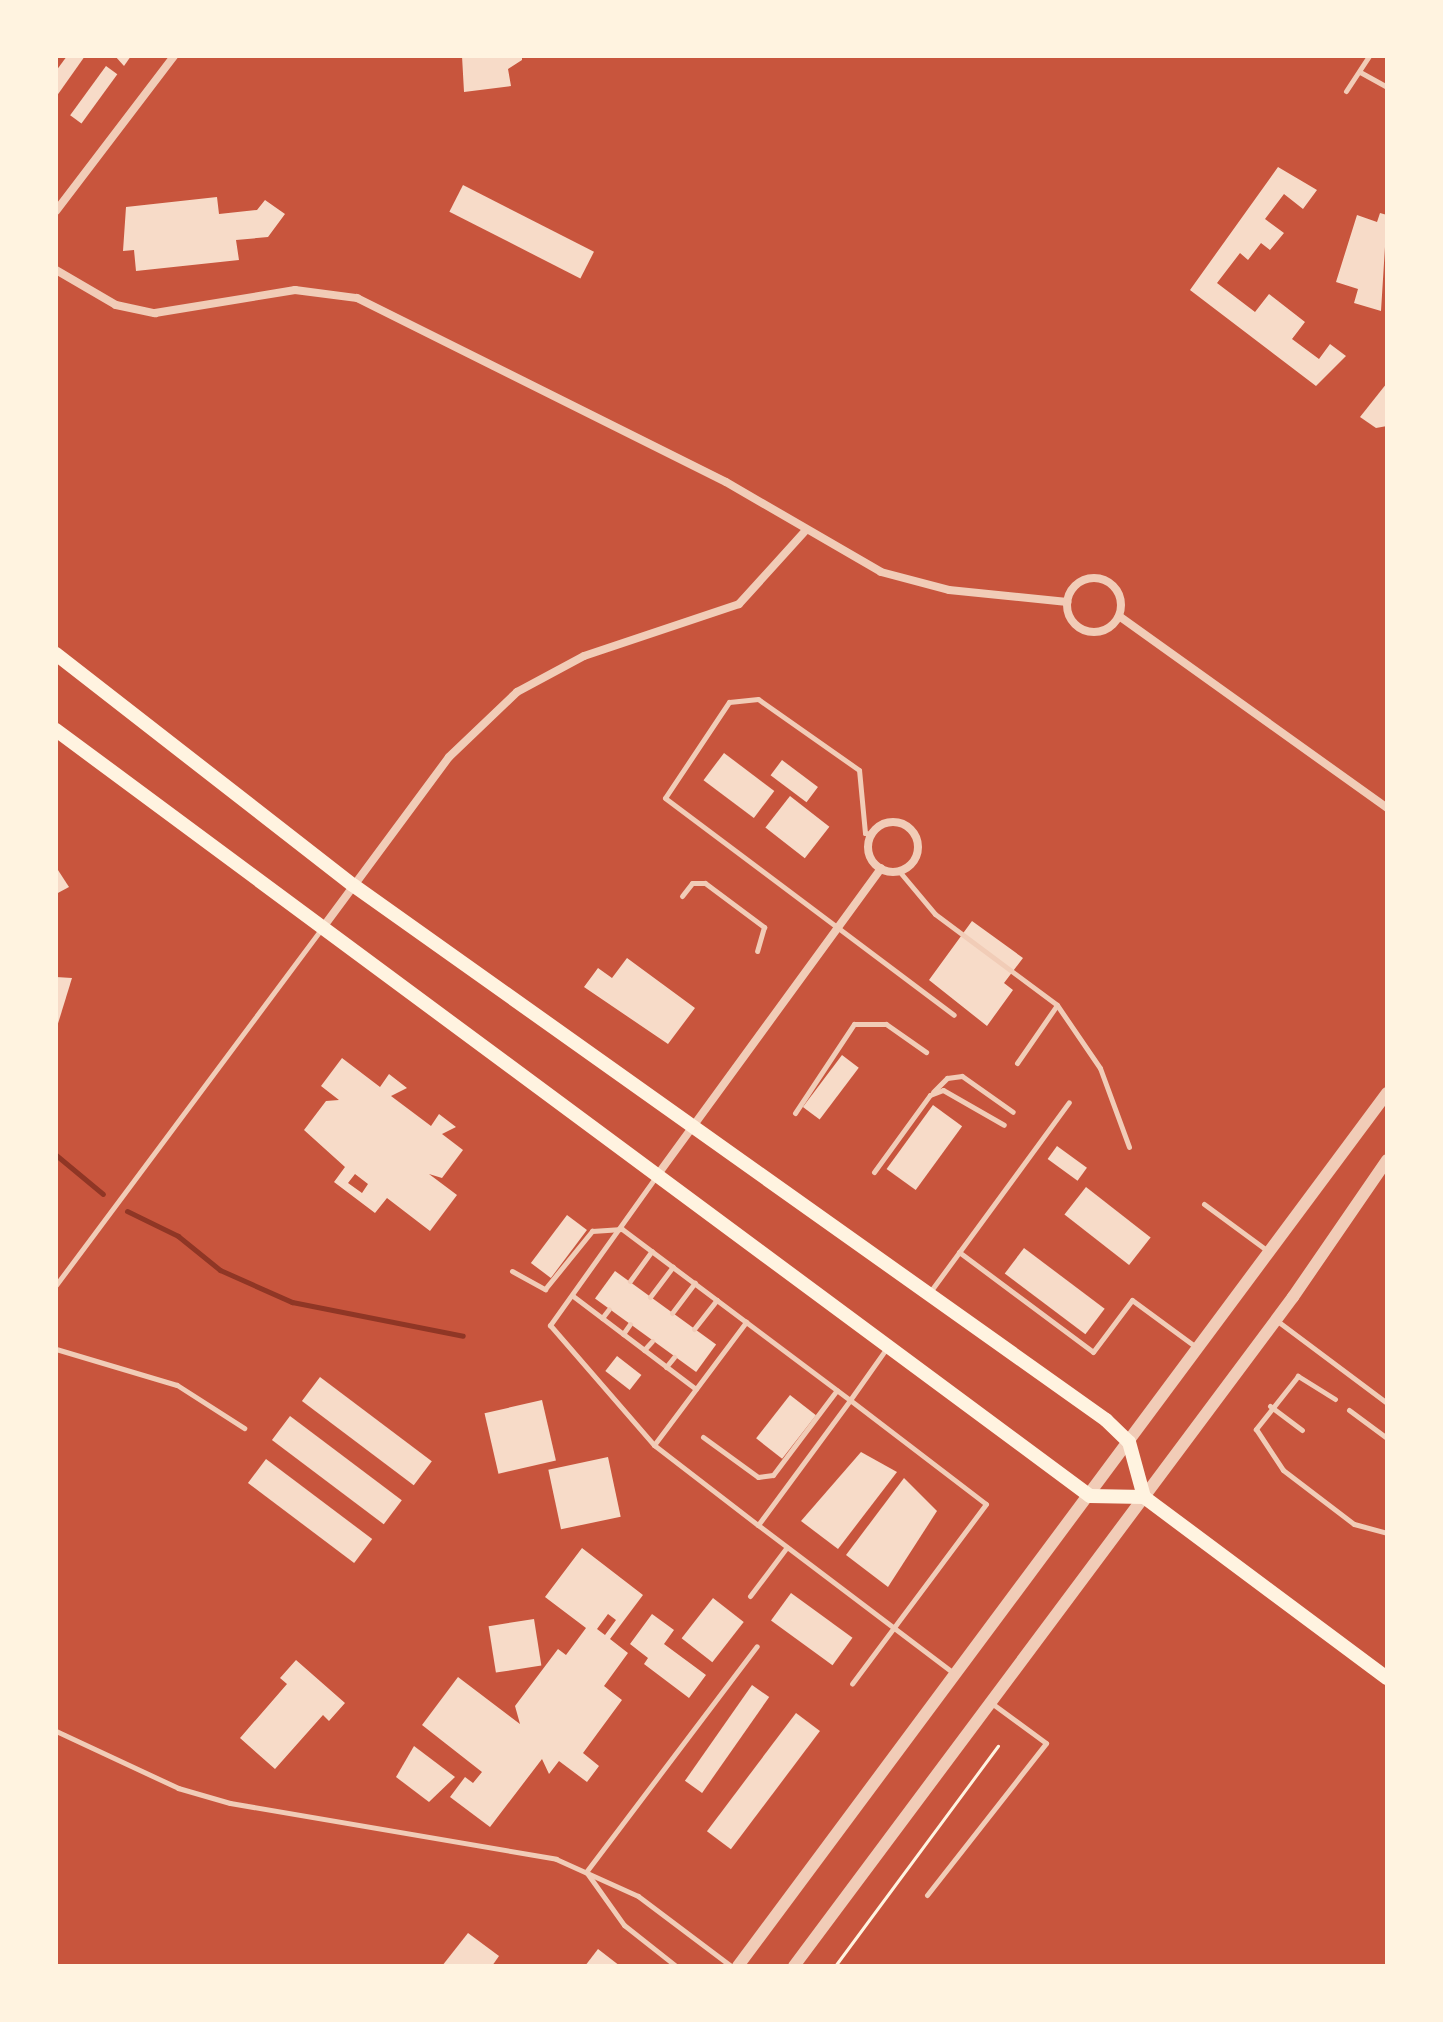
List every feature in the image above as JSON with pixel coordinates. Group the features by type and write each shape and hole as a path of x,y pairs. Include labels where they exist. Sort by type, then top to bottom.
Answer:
{"main road":[{"path":"56,654 353,885 692,1130 929,1293 1129,1442 1144,1497"},
{"path":"56,730 321,930 1090,1496 1144,1497 1387,1678"}],"street":[{"path":"56,211 174,56"},
{"path":"56,270 116,305 155,313 295,290 357,298 726,482 881,572 949,590 1067,602"},
{"path":"321,930 449,757 517,692 584,656 739,604 806,530"},
{"path":"1104,580 1121,598 1119,616 1101,632 1084,631 1067,602 1080,582 1104,580"},
{"path":"1119,616 1387,808"},
{"path":"895,822 915,836 915,859 899,871 881,868 870,856 872,834 895,822"},
{"path":"656,1177 881,868"},
{"path":"738,1966 954,1673 1199,1350 1387,1093"},
{"path":"794,1966 1276,1320 1387,1160"}],"lane":[{"path":"1346,91 1369,56"},
{"path":"1360,72 1387,87"},
{"path":"872,834 865,833 859,770 758,699 729,702 665,798 954,1015"},
{"path":"899,871 935,914 1057,1005 1100,1068 1129,1147"},
{"path":"682,896 692,883 705,883 764,927 757,951"},
{"path":"56,1285 321,930"},
{"path":"1017,1063 1057,1005"},
{"path":"795,1113 854,1024 886,1024 926,1052"},
{"path":"874,1172 930,1095 947,1078 962,1076 1013,1112"},
{"path":"930,1095 960,1094 1004,1125"},
{"path":"929,1293 1069,1102"},
{"path":"656,1177 622,1229 550,1325 654,1445 954,1673"},
{"path":"1204,1204 1270,1253"},
{"path":"512,1271 545,1289 592,1231 622,1229 986,1504 852,1684"},
{"path":"630,1281 652,1251"},
{"path":"959,1252 1093,1352 1132,1300 1199,1350"},
{"path":"650,1297 673,1267"},
{"path":"672,1313 695,1283"},
{"path":"573,1296 696,1389"},
{"path":"694,1329 717,1300"},
{"path":"602,1318 609,1309"},
{"path":"1276,1320 1387,1403"},
{"path":"654,1445 746,1322"},
{"path":"623,1334 630,1324"},
{"path":"644,1350 652,1341"},
{"path":"758,1525 888,1347"},
{"path":"56,1349 177,1385 244,1428"},
{"path":"666,1367 674,1357"},
{"path":"1335,1399 1298,1376 1270,1406 1256,1429 1283,1470 1354,1524 1387,1533"},
{"path":"703,1437 758,1477 773,1475 837,1390"},
{"path":"1270,1406 1302,1430"},
{"path":"1349,1410 1387,1438"},
{"path":"750,1596 787,1547"},
{"path":"586,1872 757,1646"},
{"path":"927,1895 1046,1743 991,1702"},
{"path":"56,1731 178,1788 230,1803 556,1859 638,1896 731,1966"},
{"path":"586,1872 624,1925 676,1966"}],"path":[{"path":"835,1966 998,1746"}],"building":[{"path":"67,56 85,56 56,97 56,71"},
{"path":"115,56 131,56 124,66"},
{"path":"462,56 522,56 522,60 508,69 511,86 464,92"},
{"path":"106,66 117,74 81,124 70,115"},
{"path":"1278,167 1317,190 1303,209 1284,194 1265,219 1284,233 1270,250 1261,243 1248,260 1240,253 1217,283 1255,312 1269,294 1305,322 1292,339 1319,359 1330,344 1346,356 1316,386 1190,290"},
{"path":"463,185 594,252 580,278 449,212"},
{"path":"217,197 219,214 257,210 265,200 285,214 268,237 236,240 239,260 136,271 134,250 123,251 126,207"},
{"path":"1380,213 1387,215 1381,311 1354,303 1358,289 1336,282 1357,215 1377,222"},
{"path":"1387,383 1387,426 1376,428 1360,417"},
{"path":"724,753 774,791 754,818 704,780"},
{"path":"782,760 818,787 807,802 771,775"},
{"path":"790,796 829,827 805,858 765,828"},
{"path":"56,867 69,887 56,894"},
{"path":"972,921 1023,958 1004,983 1013,990 987,1026 929,980"},
{"path":"627,958 695,1008 668,1044 584,987 598,968 612,978"},
{"path":"56,977 72,978 56,1030"},
{"path":"842,1055 859,1068 820,1120 803,1107"},
{"path":"342,1058 380,1087 389,1074 407,1088 391,1096 431,1126 439,1114 456,1127 442,1134 463,1150 442,1178 429,1174 457,1195 430,1231 387,1198 375,1213 334,1182 345,1167 304,1130 326,1101 339,1100 321,1086","holes":["355,1174 368,1184 362,1193 348,1183"]},
{"path":"933,1105 962,1126 916,1190 887,1169"},
{"path":"1057,1146 1087,1168 1078,1181 1048,1159"},
{"path":"1086,1187 1151,1237 1129,1265 1064,1215"},
{"path":"567,1215 587,1230 551,1278 531,1263"},
{"path":"1024,1248 1105,1309 1085,1334 1005,1274"},
{"path":"615,1271 716,1344 696,1372 595,1299"},
{"path":"617,1356 641,1375 630,1390 605,1371"},
{"path":"320,1377 432,1461 414,1485 302,1401"},
{"path":"790,1395 816,1415 782,1459 756,1438"},
{"path":"542,1400 556,1460 498,1474 485,1413"},
{"path":"290,1416 402,1500 384,1524 272,1440"},
{"path":"861,1452 897,1472 838,1549 801,1521"},
{"path":"608,1457 621,1517 561,1529 548,1470"},
{"path":"266,1459 372,1539 354,1563 248,1483"},
{"path":"904,1478 937,1511 888,1587 846,1555"},
{"path":"582,1548 643,1595 610,1639 628,1653 604,1686 622,1700 583,1753 599,1766 587,1782 559,1761 549,1774 542,1759 490,1827 450,1797 465,1777 473,1783 482,1772 422,1725 458,1677 520,1724 515,1706 558,1649 566,1655 586,1628 545,1597","holes":["608,1614 616,1620 605,1635 597,1629"]},
{"path":"791,1593 852,1638 833,1665 771,1621"},
{"path":"713,1598 744,1622 712,1662 682,1638"},
{"path":"652,1614 674,1630 664,1644 706,1675 689,1698 644,1664 648,1658 630,1644"},
{"path":"534,1619 541,1665 496,1673 489,1626"},
{"path":"296,1660 345,1703 329,1721 323,1715 275,1769 240,1738 287,1684 280,1678"},
{"path":"752,1685 769,1697 702,1793 685,1781"},
{"path":"796,1713 820,1731 731,1849 707,1831"},
{"path":"414,1746 455,1777 429,1802 396,1777"},
{"path":"468,1933 499,1956 492,1966 442,1966"},
{"path":"598,1949 620,1966 585,1966"}],"waterway":[{"path":"56,1155 103,1194"},
{"path":"127,1211 178,1236 220,1270 292,1302 463,1336"}]}
